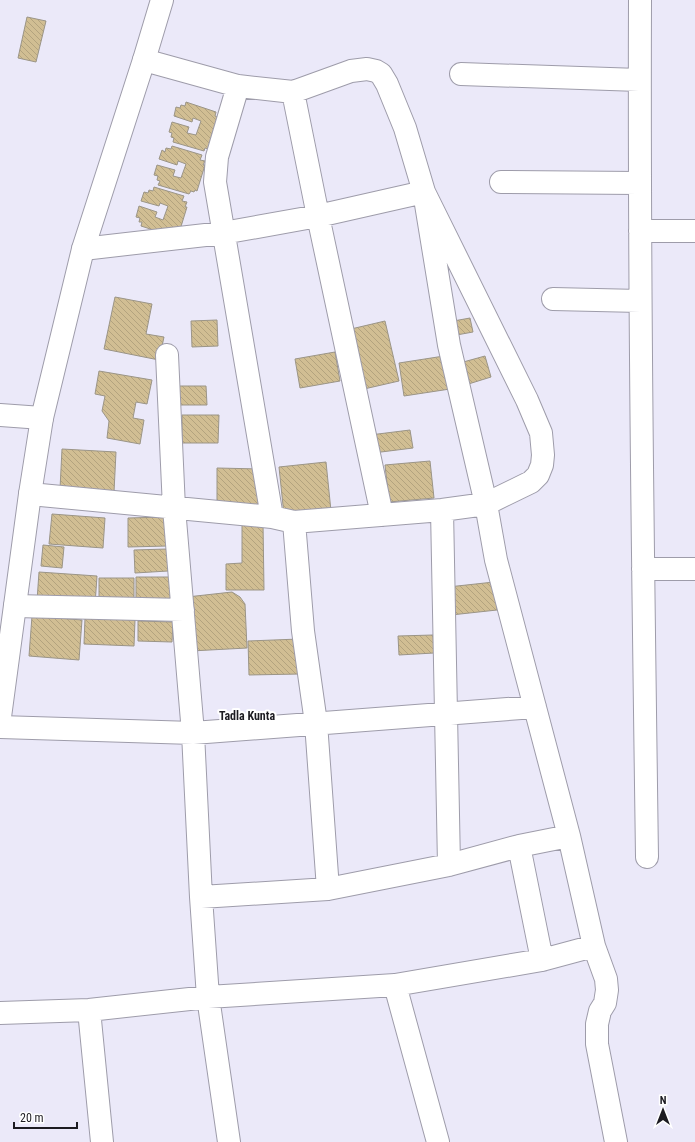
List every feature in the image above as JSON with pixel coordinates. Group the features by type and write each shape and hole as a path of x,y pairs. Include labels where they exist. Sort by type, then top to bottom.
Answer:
{"street":[{"path":"0,717 30,494 42,418 83,249 162,0"},
{"path":"640,0 640,301 648,857"},
{"path":"144,60 238,86 293,92 351,71 367,69 381,74 388,84 405,128 424,192 449,345 486,504 496,560 569,836 594,946 606,979 607,990 605,1003 600,1011 597,1024 597,1044 616,1142"},
{"path":"461,74 639,80"},
{"path":"238,86 217,158 215,182 272,517"},
{"path":"293,92 382,515"},
{"path":"501,182 639,183"},
{"path":"83,249 223,233 318,216 424,192"},
{"path":"30,494 272,517 294,522 442,510 486,504 531,482 538,474 542,466 543,455 541,433 527,400 424,192"},
{"path":"640,231 695,231"},
{"path":"553,299 640,301"},
{"path":"167,354 174,508 193,733 201,897 208,997 229,1142"},
{"path":"0,415 42,418"},
{"path":"442,510 449,865"},
{"path":"294,522 303,632 316,723 328,889"},
{"path":"643,569 695,569"},
{"path":"15,606 183,610"},
{"path":"0,728 193,733 535,707"},
{"path":"201,897 328,889 449,865 519,846 569,836"},
{"path":"519,846 542,960"},
{"path":"0,1013 89,1010 208,997 395,985 542,960 594,946"},
{"path":"395,985 438,1142"},
{"path":"89,1010 102,1142"}],"building":[{"path":"27,17 46,21 36,62 18,58"},
{"path":"186,102 216,112 215,116 219,118 209,149 205,148 204,151 173,142 174,138 171,137 172,133 169,132 172,122 189,127 187,133 196,135 201,121 193,118 192,122 174,116 176,107 180,108 181,105 185,106"},
{"path":"172,146 202,155 200,160 205,161 203,165 205,165 197,191 191,191 189,194 158,185 160,181 157,180 158,176 154,175 157,165 175,170 173,176 181,178 186,164 178,161 177,165 159,159 162,150 165,152 166,148 171,149"},
{"path":"154,187 184,196 182,201 187,202 185,207 187,207 179,233 172,236 141,226 142,222 139,222 140,218 136,217 139,206 157,212 155,217 163,220 168,206 160,203 159,206 141,201 144,192 148,193 149,190 153,191"},
{"path":"115,297 152,304 146,334 164,337 159,360 104,349"},
{"path":"470,318 473,332 451,336 448,322"},
{"path":"217,320 218,346 192,347 191,321"},
{"path":"385,321 399,381 364,389 351,329"},
{"path":"335,352 340,381 300,388 295,359"},
{"path":"444,356 450,389 404,396 399,363"},
{"path":"485,356 491,377 462,386 456,364"},
{"path":"99,371 152,380 147,404 136,402 133,418 144,420 140,444 107,438 109,421 102,411 105,396 95,394"},
{"path":"173,386 206,386 207,405 173,405"},
{"path":"182,415 219,415 218,443 182,443"},
{"path":"410,430 413,448 373,453 370,435"},
{"path":"62,449 116,452 114,492 60,489"},
{"path":"430,461 434,498 389,502 385,465"},
{"path":"326,462 331,511 284,515 279,467"},
{"path":"217,468 260,469 259,508 217,507"},
{"path":"52,514 105,518 103,548 49,544"},
{"path":"166,517 167,546 128,547 128,518"},
{"path":"242,523 263,523 264,590 226,590 226,564 242,563"},
{"path":"43,545 64,547 62,568 41,566"},
{"path":"167,549 168,571 135,573 134,550"},
{"path":"39,572 97,576 95,605 37,601"},
{"path":"136,577 171,577 171,607 136,607"},
{"path":"99,578 134,578 134,606 99,605"},
{"path":"494,582 497,610 451,615 448,587"},
{"path":"232,592 240,597 245,604 247,648 191,651 187,597"},
{"path":"32,616 82,620 79,660 29,656"},
{"path":"85,618 135,620 134,646 84,644"},
{"path":"138,621 173,622 172,642 138,641"},
{"path":"433,635 434,653 399,655 398,636"},
{"path":"299,639 300,674 249,675 248,641"}],"district":[{"name":"Tadla Kunta","path":"247,716"}]}
